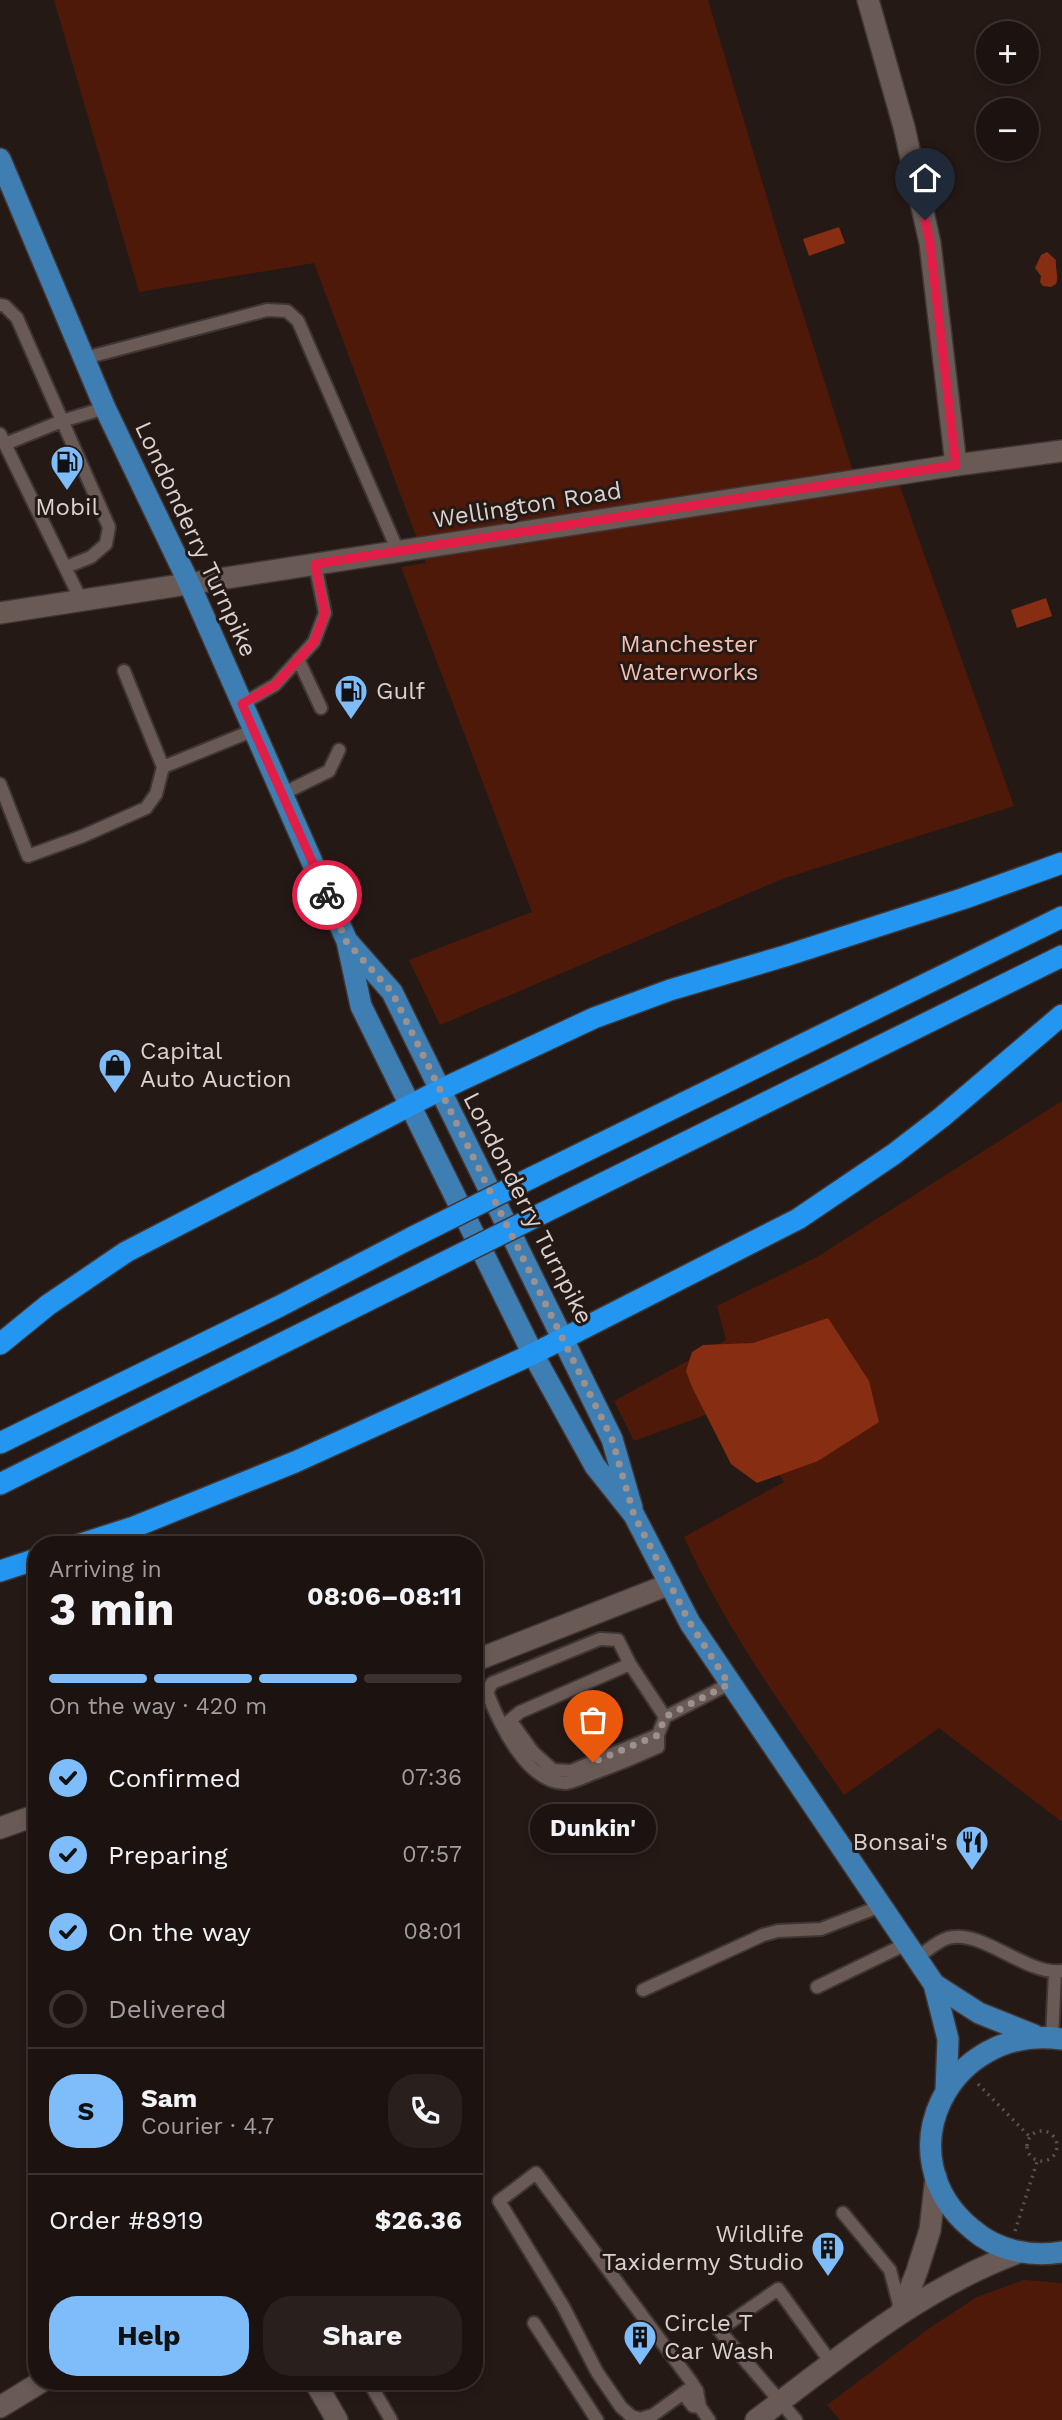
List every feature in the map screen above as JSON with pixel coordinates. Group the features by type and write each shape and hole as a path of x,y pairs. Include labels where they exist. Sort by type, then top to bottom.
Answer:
{"highway":[{"path":"0,1344 67,1291 127,1252 440,1090 594,1018 657,995 869,930 1062,863"},
{"path":"0,1443 1062,917"},
{"path":"0,1484 1062,956"},
{"path":"106,1536 296,1462 533,1354 798,1219 846,1188 942,1117 1062,1015"},
{"path":"0,1571 28,1562"}],"main road":[{"name":"Londonderry Turnpike","path":"0,159 105,408 189,583 346,941 361,1006 533,1354 595,1466 634,1515 690,1623 729,1684 934,1984 947,2039 946,2091"},
{"name":"Londonderry Turnpike","path":"346,941 392,992 612,1439 634,1515"},
{"name":"Londonderry Turnpike","path":"934,1984 979,2013 1051,2038"},
{"path":"1051,2038 1012,2041 985,2052 964,2068 946,2091 936,2115 932,2140 936,2177 952,2209 968,2226 987,2240 1017,2243 1057,2256"}],"street":[{"path":"868,0 904,127 930,243 956,465"},
{"name":"Wellington Road","path":"0,613 956,465 1062,452"},
{"path":"483,1657 670,1584"},
{"path":"0,1828 28,1818"},
{"path":"901,2312 930,2230 936,2177"},
{"path":"756,2420 901,2312 985,2265 1017,2243"},
{"path":"0,2407 28,2390"},
{"path":"320,2390 337,2420"}],"lane":[{"path":"0,305 5,306 17,318 109,527 106,544 91,557 66,567"},
{"path":"85,358 267,310 287,311 298,321 398,551"},
{"path":"81,600 3,439 105,408"},
{"path":"242,704 275,685 314,642 325,613 315,564"},
{"path":"298,659 321,708"},
{"path":"0,784 28,856 83,836 146,808 156,794 163,767 124,671"},
{"path":"163,767 254,730"},
{"path":"282,794 329,771 339,750"},
{"path":"665,1717 630,1664 618,1640 600,1639 492,1683 487,1692 507,1723 533,1752 553,1770 571,1771 658,1741 665,1717 729,1684"},
{"path":"507,1723 520,1712 630,1664"},
{"path":"643,1990 763,1935 778,1931 821,1929 881,1906"},
{"path":"817,1987 949,1937 971,1938 1043,1970 1058,1972 1051,2038"},
{"path":"688,2389 653,2415 640,2419 631,2416 621,2407 597,2372 563,2306 499,2201 536,2174 688,2389 693,2406 700,2407 709,2420"},
{"path":"843,2213 890,2270 901,2312"},
{"path":"796,2420 719,2330 778,2289 832,2364"},
{"path":"534,2323 597,2420"},
{"path":"374,2390 391,2420"}],"path":[{"path":"976,2082 1030,2137"},
{"path":"1046,2132 1056,2143 1056,2152 1050,2159 1037,2161 1027,2150 1030,2137 1036,2133 1046,2132"},
{"path":"1056,2143 1062,2141"},
{"path":"1017,2243 1037,2161"}],"green space":[{"name":"Manchester Waterworks","path":"54,0 708,0 778,235 859,490 899,484 1014,806 782,879 440,1025 409,960 532,912 401,567 426,563 314,263 139,292"},
{"path":"1062,1101 1062,1822 939,1728 844,1795 738,1637 684,1537 784,1482 735,1404 634,1441 614,1401 726,1340 717,1306 817,1257"},
{"path":"1024,2280 1062,2283 1062,2420 840,2420 827,2405 931,2327 977,2297"}],"shaded area":[{"path":"839,227 845,243 809,256 803,239"},
{"path":"1047,252 1056,260 1057,281 1051,287 1043,286 1040,282 1041,276 1035,268 1041,255"},
{"path":"1046,598 1052,616 1017,628 1011,610"},
{"path":"828,1318 869,1381 879,1422 818,1461 757,1483 731,1464 692,1387 686,1371 692,1352 703,1345 753,1343"}],"way so far":[{"path":"327,895 346,941 392,992 612,1439 634,1515 690,1623 729,1684 665,1717 658,1735 593,1762"}],"place":[{"name":"Mobil","path":"67,492"},
{"name":"Gulf","path":"351,721"},
{"name":"Capital Auto Auction","path":"115,1095"},
{"name":"Dunkin'","path":"593,1762"},
{"name":"Bonsai's","path":"972,1872"},
{"name":"Wildlife Taxidermy Studio","path":"828,2278"},
{"name":"Circle T Car Wash","path":"640,2367"}],"route":[{"path":"327,895 242,704 275,685 314,642 325,613 315,564 956,465 925,220"}]}
